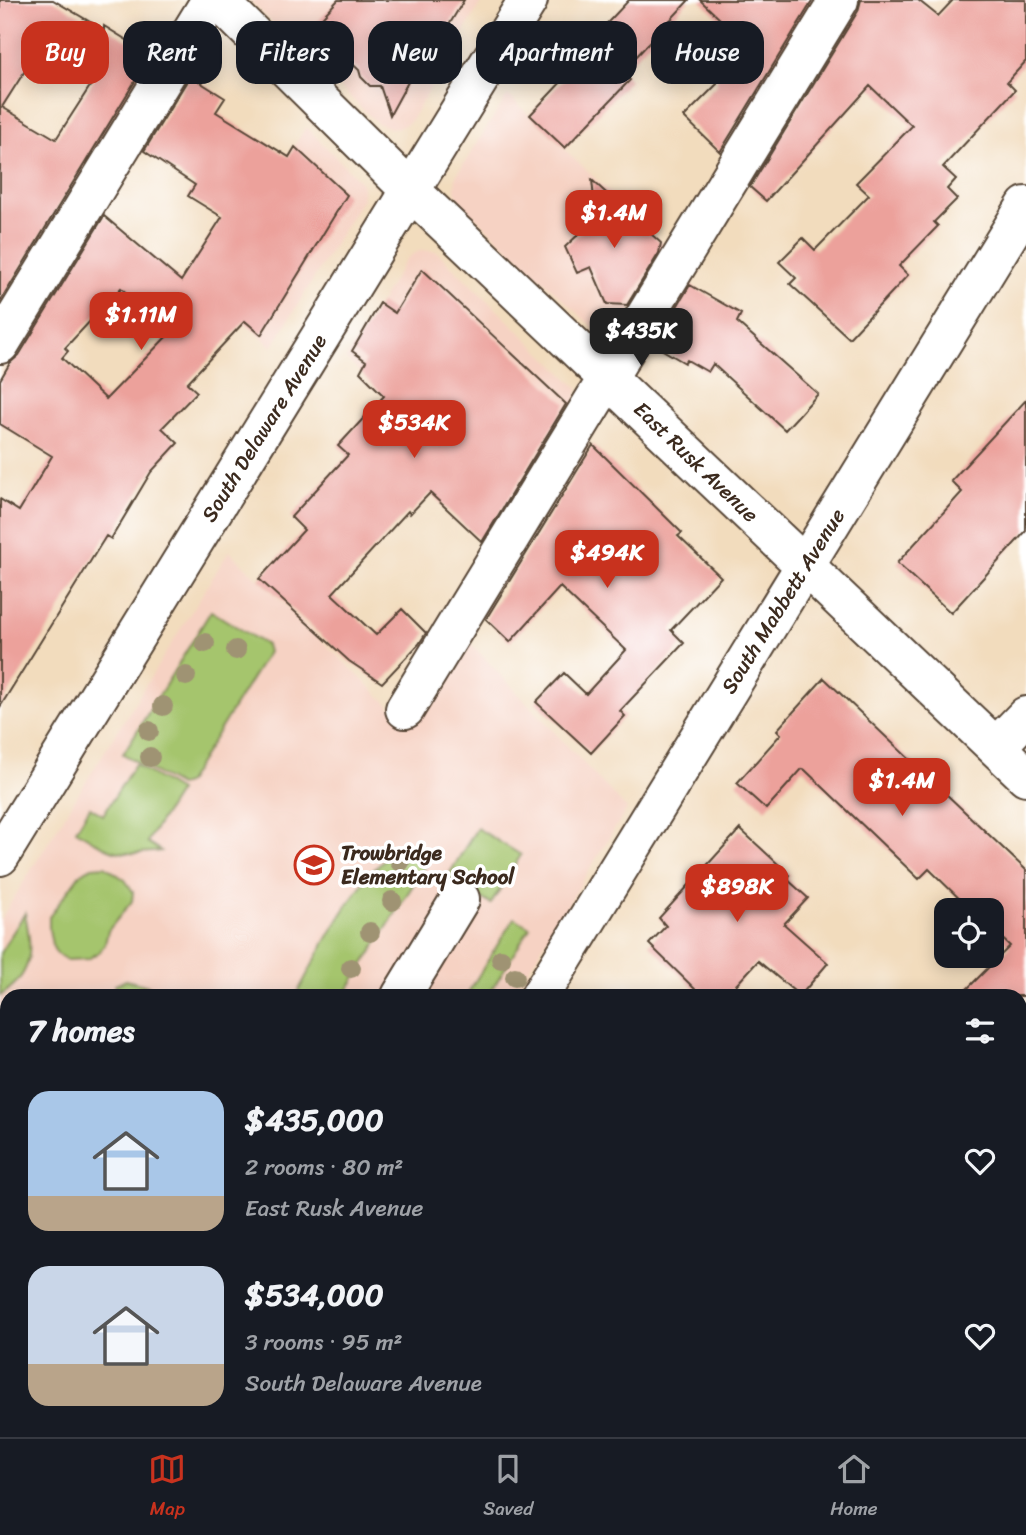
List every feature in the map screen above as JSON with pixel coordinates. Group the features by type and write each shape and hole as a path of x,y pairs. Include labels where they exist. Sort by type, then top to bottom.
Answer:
{"street":[{"path":"0,344 211,0"},
{"name":"East Rusk Avenue","path":"218,0 411,191 1026,776"},
{"name":"South Delaware Avenue","path":"0,856 528,0"},
{"path":"405,709 839,0"},
{"name":"South Mabbett Avenue","path":"544,989 1026,206"},
{"path":"996,747 1026,716"},
{"path":"405,989 460,899"}],"shaded area":[{"path":"249,0 483,0 462,35 462,21 368,21 368,84 433,84 410,122 398,128 377,123 336,84 354,84 354,21 271,21"},
{"path":"508,95 670,250 619,330 601,335 462,205 458,198 455,190 456,176"},
{"path":"306,127 359,180 362,199 272,347 206,287"},
{"path":"422,250 437,252 578,388 574,411 509,514 346,359 406,259"},
{"name":"Trowbridge Elementary School","path":"229,551 394,710 460,632 627,809 516,989 0,989 0,920"}],"green space":[{"path":"211,611 266,645 268,652 186,784 179,786 123,754"},
{"path":"135,764 179,791 147,842 161,851 124,853 108,849 76,830 90,807 103,815"},
{"path":"477,828 521,855 491,904 447,878"},
{"path":"395,851 402,851 426,864 348,989 300,989 353,896 381,862"},
{"path":"105,866 125,880 133,892 132,901 108,931 105,944 99,952 88,959 67,960 56,953 52,945 49,917 81,873 92,867"},
{"path":"25,913 29,938 28,960 20,979 9,989 0,989 0,953"},
{"path":"514,918 530,927 492,989 470,989"},
{"path":"126,980 154,989 115,989 115,985"}],"building":[{"path":"0,0 53,0 89,21 21,21 21,77 2,107 56,139 91,84 109,84 109,29 123,38 123,84 133,84 0,302"},
{"path":"338,0 464,0 451,21 368,21 368,84 354,65 354,21 319,21"},
{"path":"629,0 689,0 669,21 651,21 651,41 637,56 637,21 609,21"},
{"path":"700,0 813,0 764,80 764,21 722,21"},
{"path":"861,0 918,0 938,16 953,0 1026,0 1026,61 1007,82 1015,90 943,167 956,179 947,189 957,199 934,222 938,226 899,266 908,275 849,338 790,284 796,278 779,262 803,238 815,250 869,195 856,183 912,126 870,86 766,201 750,187 858,11"},
{"path":"185,84 203,84 225,98 216,112 289,157 295,147 347,195 261,335 245,321 187,383 197,392 162,428 178,443 151,472 111,539 106,536 0,707 0,499 19,511 52,456 0,424 0,380 10,363 19,355 104,216 181,281 222,217 188,196 195,185 144,151","holes":["121,288 170,333 106,399 62,358 68,351 65,348"]},
{"path":"368,84 407,84 390,115 380,86"},
{"path":"559,84 626,84 565,148 530,115"},
{"path":"717,84 762,84 720,152 684,117"},
{"path":"592,180 661,243 659,253 627,305 607,304 591,267 577,273 565,247 596,218"},
{"path":"422,269 566,404 482,542 430,493 410,514 408,511 332,594 376,635 402,609 426,633 382,683 349,661 259,579 304,530 291,517 348,455 338,446 384,396 360,372 366,361 352,351 380,303 395,313"},
{"path":"690,285 741,314 737,322 818,394 785,430 713,364 708,372 687,360 685,363 654,345"},
{"path":"1026,400 1026,531 951,613 897,563 962,492 951,481"},
{"path":"593,445 682,533 678,536 721,577 671,630 684,643 620,711 625,716 591,753 536,702 564,673 586,694 626,650 560,587 510,642 486,619"},
{"path":"824,678 1026,870 1026,989 967,989 988,968 1004,968 1004,952 1010,946 1004,940 1004,898 959,898 929,869 919,879 805,770 802,769 766,809 737,783 781,734 777,730"},
{"path":"740,829 790,875 787,879 808,898 784,924 828,963 806,989 792,989 758,961 732,989 695,989 649,944 666,926 659,918"}],"place":[{"name":"Trowbridge Elementary School","path":"314,865"}]}
